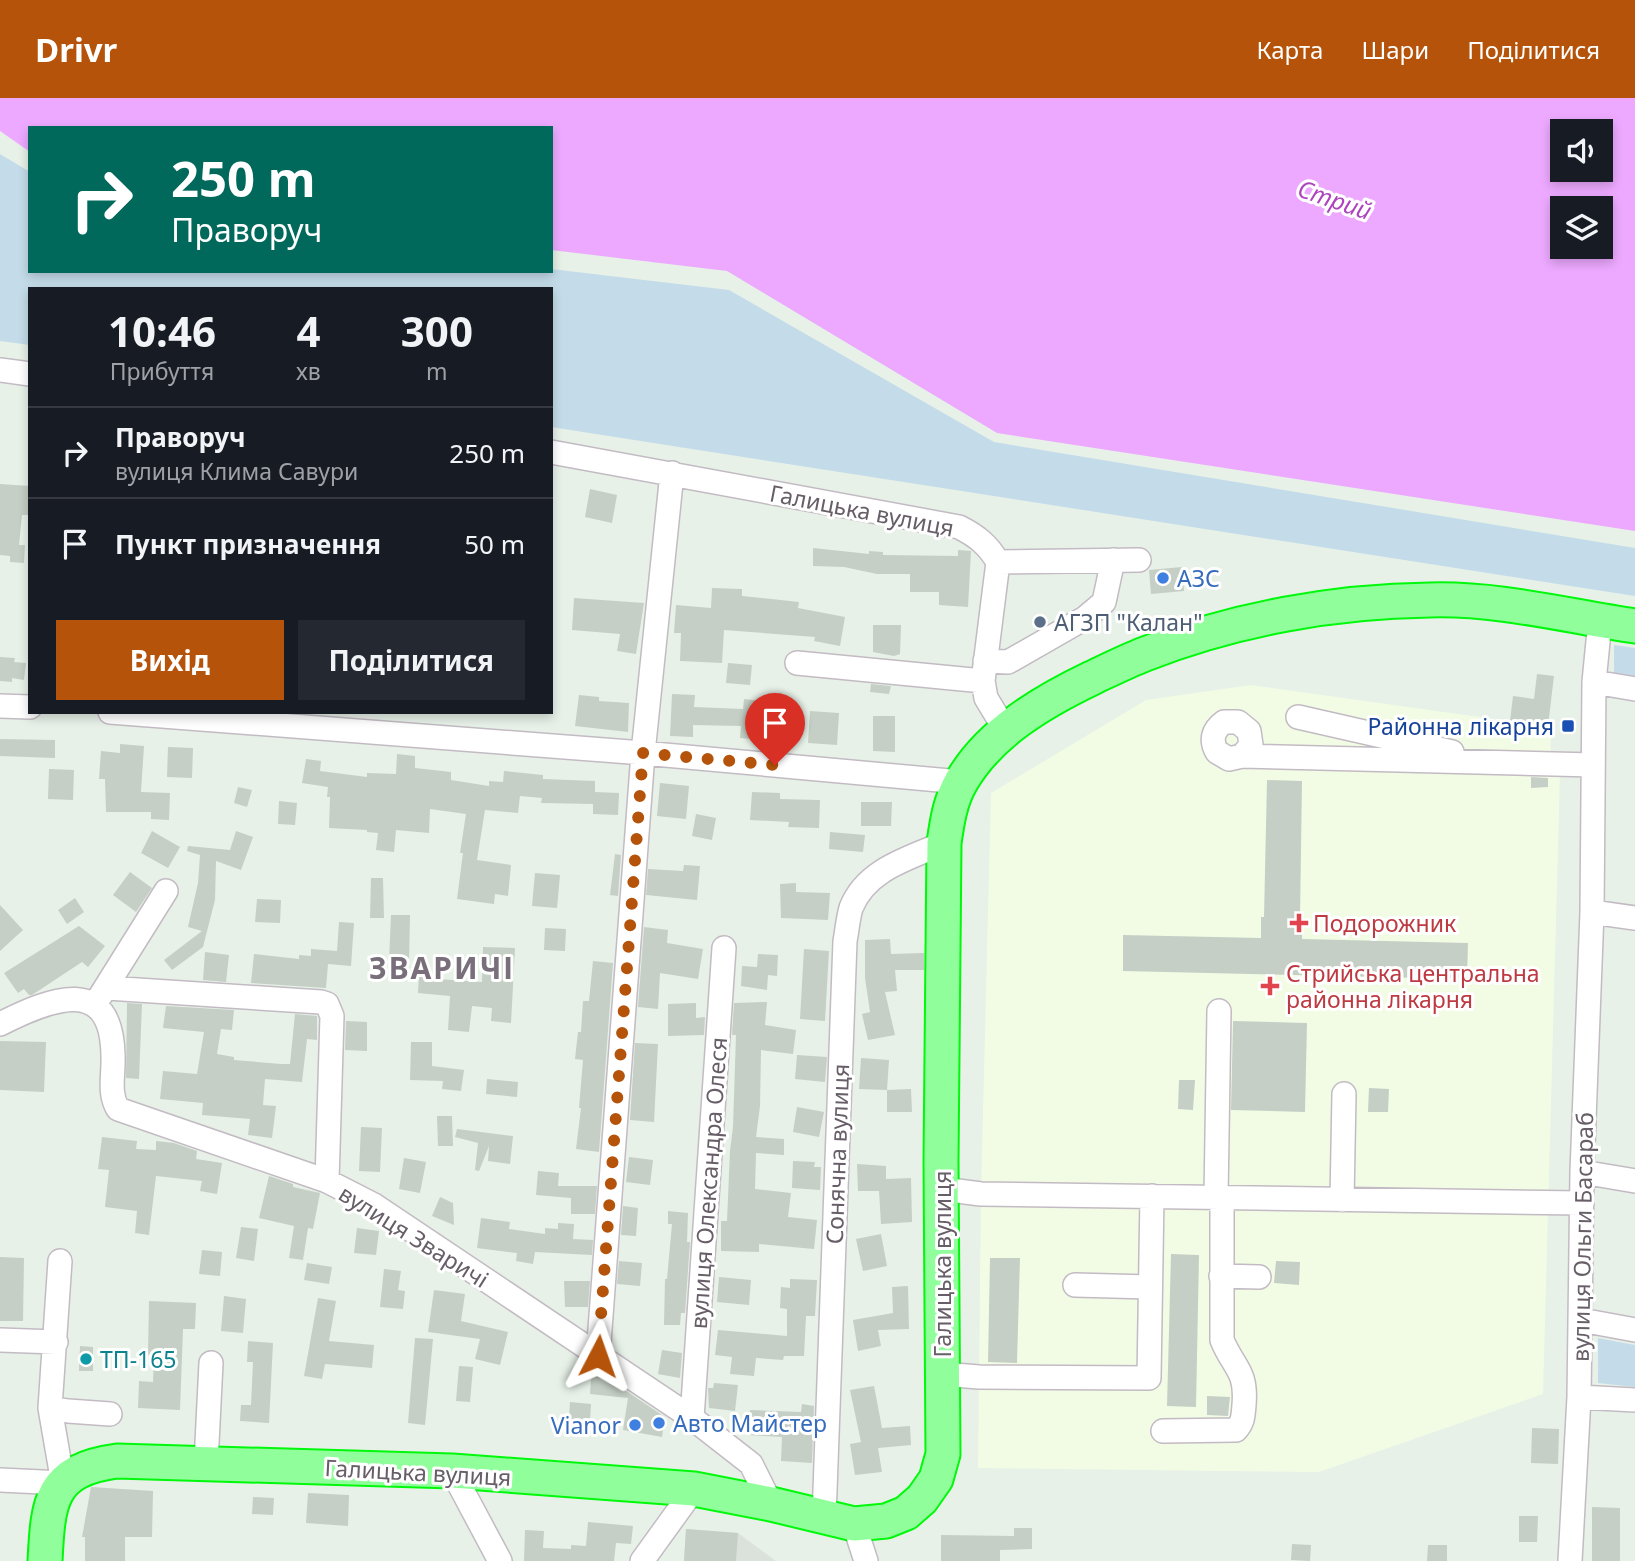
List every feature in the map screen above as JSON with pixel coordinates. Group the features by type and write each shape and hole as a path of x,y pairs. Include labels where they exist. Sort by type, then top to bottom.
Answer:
{"highway":[{"name":"Галицька вулиця","path":"63,1483 86,1466 117,1461 452,1471 694,1489 839,1521 886,1521 906,1513 922,1499 936,1479 943,1454 944,843 948,813 961,782 982,752 1032,710 1061,693 1144,654 1221,629 1304,612 1375,603 1432,600 1484,603 1635,626"},
{"path":"46,1561 51,1506 63,1483"}],"street":[{"path":"0,370 28,374"},
{"name":"Галицька вулиця","path":"553,452 959,527 976,535 990,548 998,562"},
{"path":"598,1356 643,753 672,473"},
{"path":"797,663 984,671 1007,662 1085,618 1104,601 1113,560"},
{"path":"1006,731 986,698 984,671 998,562 1139,560"},
{"name":"вулиця Ольги Басараб","path":"1570,1561 1579,1397 1582,1172 1592,912 1594,682 1600,621"},
{"path":"1594,682 1635,689"},
{"path":"0,706 28,707"},
{"path":"136,714 643,753 961,782"},
{"path":"1298,717 1503,763"},
{"path":"1242,756 1593,765"},
{"name":"Сонячна вулиця","path":"839,1521 845,941 851,909 867,882 881,871 944,843"},
{"path":"101,996 166,891"},
{"path":"1592,912 1635,918"},
{"name":"вулиця Олександра Олеся","path":"692,1418 724,948"},
{"path":"0,1024 52,1003 101,996 327,1004 332,1016 327,1181"},
{"name":"вулиця Зваричі","path":"101,996 111,1031 112,1091 118,1109 327,1181 374,1205 692,1418 751,1464 771,1504"},
{"path":"1163,1431 1236,1430 1243,1422 1246,1386 1222,1340 1219,1011"},
{"path":"1342,1200 1343,1094"},
{"path":"1582,1172 1635,1181"},
{"path":"942,1189 981,1194 1582,1203"},
{"path":"942,1374 979,1377 1149,1378 1152,1196"},
{"path":"0,1480 63,1483 50,1408 60,1261"},
{"path":"1221,1276 1259,1277"},
{"path":"1074,1285 1150,1287"},
{"path":"1581,1320 1635,1330"},
{"path":"0,1340 56,1342"},
{"path":"206,1463 211,1363"},
{"path":"1579,1397 1635,1400"},
{"path":"50,1408 68,1412 110,1414"},
{"path":"452,1471 500,1561"},
{"path":"642,1561 694,1489"},
{"path":"839,1521 866,1561"}],"shaded area":[{"path":"0,154 28,171 28,273 553,273 553,269 729,290 994,442 1635,548 1635,596 553,427 553,287 28,287 28,345 0,341"},
{"path":"1614,645 1635,648 1635,680 1614,676"},
{"name":"Стрийська центральна районна лікарня","path":"1251,685 1551,727 1550,772 1560,773 1543,1394 1319,1472 978,1468 981,1194 991,793 1146,700"},
{"path":"1598,1338 1635,1345 1635,1387 1598,1383"},
{"path":"686,1529 738,1533 776,1561 684,1561"}],"water":[{"name":"Стрий","path":"0,98 1635,98 1635,531 997,433 727,271 553,250 553,126 28,126 28,151 0,131"}],"building":[{"path":"0,484 28,486 28,515 22,515 19,545 25,545 24,563 10,562 10,556 0,555"},
{"path":"590,489 617,495 612,523 585,517"},
{"path":"813,548 869,554 869,551 883,552 883,555 958,556 958,550 971,551 968,607 939,605 939,592 910,592 910,574 877,574 844,567 813,566"},
{"path":"1182,567 1184,591 1151,594 1149,570"},
{"path":"712,588 742,589 742,596 799,602 798,608 845,617 840,646 814,641 815,637 724,630 722,663 680,661 681,633 674,633 676,605 711,608"},
{"path":"574,598 644,603 636,654 617,651 620,634 572,630"},
{"path":"873,625 901,625 900,654 894,656 873,652"},
{"path":"0,657 15,658 14,662 26,663 24,680 12,678 12,682 0,681"},
{"path":"728,663 752,665 750,685 726,683"},
{"path":"1537,674 1554,676 1548,726 1510,721 1513,696 1534,699"},
{"path":"871,684 891,686 889,694 870,692"},
{"path":"672,694 695,695 694,707 743,709 744,699 761,701 761,706 773,707 770,736 761,735 761,740 740,738 741,726 693,725 693,737 670,736"},
{"path":"579,695 599,697 599,701 629,703 628,732 575,726"},
{"path":"810,711 839,713 837,745 808,743"},
{"path":"873,716 895,716 895,752 873,751"},
{"path":"0,739 55,740 55,758 0,756"},
{"path":"120,744 144,746 141,792 170,793 169,820 151,819 151,812 106,812 105,779 99,779 101,751 120,753"},
{"path":"168,747 193,748 192,778 167,777"},
{"path":"397,754 415,756 415,768 451,772 451,780 489,786 489,781 503,782 504,771 543,775 543,779 595,781 595,792 619,793 618,815 593,814 593,804 541,803 542,798 520,796 518,813 485,810 477,860 511,865 508,896 495,894 494,904 457,899 466,814 430,809 429,833 396,830 394,852 376,850 378,833 329,828 328,787 302,783 306,759 321,761 320,771 367,777 367,773 396,774"},
{"path":"49,769 74,770 73,800 48,799"},
{"path":"1531,777 1548,778 1548,787 1531,788"},
{"path":"1267,780 1302,781 1302,939 1468,943 1467,979 1123,971 1123,935 1261,938 1261,917 1264,917"},
{"path":"660,783 689,786 686,819 657,816"},
{"path":"238,787 252,790 247,807 234,803"},
{"path":"752,792 780,793 780,799 820,800 819,828 788,827 789,822 750,820"},
{"path":"279,801 297,803 295,825 278,824"},
{"path":"861,802 892,802 891,826 861,826"},
{"path":"696,814 716,818 712,840 692,836"},
{"path":"152,831 180,847 168,868 141,853"},
{"path":"236,831 253,837 241,870 216,861 215,900 203,947 172,970 164,960 202,931 188,927 198,883 200,855 187,851 188,846 230,850"},
{"path":"830,832 865,835 863,852 829,849"},
{"path":"615,854 621,855 618,896 610,895"},
{"path":"684,865 700,866 697,900 646,895 648,869 683,871"},
{"path":"130,872 152,888 136,912 113,895"},
{"path":"535,873 560,875 557,908 532,906"},
{"path":"371,878 383,878 384,918 370,918"},
{"path":"796,883 796,892 830,893 828,920 781,918 780,884"},
{"path":"75,898 84,912 67,924 58,910"},
{"path":"257,899 281,900 280,923 255,922"},
{"path":"0,905 23,930 0,951"},
{"path":"391,915 410,915 409,962 389,961"},
{"path":"339,922 354,923 351,966 328,964 326,988 251,983 254,954 299,959 299,955 311,956 311,949 337,951"},
{"path":"79,926 105,946 88,967 82,962 32,995 24,989 18,993 4,973"},
{"path":"644,927 668,930 667,943 703,949 698,979 660,973 658,1009 638,1007"},
{"path":"545,928 566,929 565,951 544,950"},
{"path":"890,939 891,954 924,953 924,970 895,970 897,991 885,992 895,1035 868,1040 862,1014 870,1012 865,978 865,940"},
{"path":"483,947 515,948 511,1023 491,1021 492,1008 472,1006 469,1032 448,1030 450,996 418,993 419,973 438,975 438,979 482,982"},
{"path":"804,949 829,951 825,1021 800,1019"},
{"path":"205,952 229,955 226,982 203,980"},
{"path":"758,954 778,955 777,976 768,975 767,990 741,986 742,966 757,967"},
{"path":"593,961 613,963 599,1152 576,1149 583,1060 575,1059 578,1032 581,1032 583,1001 589,1001"},
{"path":"767,1002 765,1025 796,1030 793,1054 761,1050 760,1106 756,1137 784,1139 784,1155 756,1153 755,1189 791,1193 788,1217 817,1220 814,1249 759,1244 759,1252 721,1251 721,1221 727,1221 733,1127 736,1035 732,1035 734,1003"},
{"path":"127,1003 142,1004 139,1079 126,1078"},
{"path":"696,1003 696,1018 705,1017 704,1035 668,1036 668,1004"},
{"path":"166,1006 234,1010 232,1030 221,1029 217,1054 234,1057 234,1060 281,1064 290,1064 295,1014 317,1016 317,1040 307,1039 302,1082 265,1079 263,1105 276,1106 272,1138 248,1135 250,1119 202,1115 203,1103 160,1099 163,1071 197,1074 204,1032 163,1028"},
{"path":"346,1021 367,1022 367,1051 345,1050"},
{"path":"1233,1021 1307,1023 1305,1112 1231,1110"},
{"path":"0,1041 46,1042 44,1092 0,1090"},
{"path":"411,1042 432,1042 432,1066 464,1070 461,1091 442,1089 443,1081 410,1080"},
{"path":"635,1043 658,1044 654,1122 630,1120"},
{"path":"797,1055 827,1057 825,1082 795,1079"},
{"path":"861,1058 889,1060 887,1090 859,1089"},
{"path":"487,1079 518,1082 517,1097 486,1094"},
{"path":"1179,1080 1195,1080 1193,1110 1178,1109"},
{"path":"1369,1088 1389,1089 1388,1112 1368,1112"},
{"path":"911,1089 912,1112 887,1112 887,1090"},
{"path":"797,1107 824,1112 819,1137 793,1132"},
{"path":"437,1116 452,1116 453,1146 438,1146"},
{"path":"361,1127 382,1128 380,1172 359,1171"},
{"path":"457,1129 513,1136 510,1164 488,1161 489,1146 479,1171 475,1170 478,1143 455,1137"},
{"path":"102,1137 137,1141 136,1149 156,1150 156,1141 174,1143 197,1151 196,1159 222,1163 217,1194 200,1191 202,1181 156,1176 149,1235 135,1233 137,1211 105,1207 109,1170 98,1169"},
{"path":"629,1157 653,1160 650,1185 626,1182"},
{"path":"404,1158 426,1162 420,1193 399,1189"},
{"path":"793,1161 815,1162 814,1167 821,1167 820,1190 792,1188"},
{"path":"857,1164 886,1166 886,1179 911,1178 912,1222 881,1224 879,1191 858,1191"},
{"path":"538,1171 559,1173 558,1186 597,1186 595,1214 571,1214 571,1198 536,1195"},
{"path":"269,1176 293,1184 293,1187 320,1193 313,1229 308,1228 303,1260 289,1258 294,1226 259,1218"},
{"path":"440,1197 453,1203 454,1225 432,1216"},
{"path":"623,1206 638,1208 636,1236 621,1235"},
{"path":"668,1211 688,1213 687,1242 690,1242 685,1313 681,1313 680,1325 664,1325 665,1279 672,1224 668,1224"},
{"path":"481,1218 510,1222 509,1229 545,1234 545,1228 558,1229 558,1223 574,1224 573,1239 593,1240 592,1255 535,1252 533,1264 516,1261 517,1253 477,1248"},
{"path":"241,1227 258,1229 254,1261 236,1258"},
{"path":"357,1228 379,1231 376,1255 354,1253"},
{"path":"881,1234 887,1266 863,1271 856,1239"},
{"path":"202,1250 222,1252 220,1276 199,1274"},
{"path":"1171,1254 1199,1255 1196,1407 1167,1406"},
{"path":"0,1257 24,1258 23,1321 0,1321"},
{"path":"990,1258 1020,1258 1017,1363 988,1362"},
{"path":"619,1261 642,1263 640,1286 617,1284"},
{"path":"1276,1261 1300,1262 1299,1285 1274,1283"},
{"path":"307,1263 332,1267 329,1284 304,1280"},
{"path":"384,1269 401,1271 398,1290 405,1291 403,1309 380,1307"},
{"path":"719,1277 751,1280 749,1305 717,1302"},
{"path":"790,1279 817,1280 815,1316 806,1316 804,1356 784,1356 783,1360 756,1358 754,1376 730,1374 732,1357 715,1355 718,1330 787,1336 787,1309 780,1308 781,1287 790,1288"},
{"path":"564,1281 590,1281 588,1307 565,1307"},
{"path":"908,1286 909,1329 878,1330 881,1346 858,1351 853,1320 893,1313 892,1287"},
{"path":"434,1290 465,1294 461,1321 508,1332 500,1365 475,1359 480,1339 428,1332"},
{"path":"224,1296 246,1299 243,1333 221,1331"},
{"path":"318,1298 336,1301 329,1341 374,1345 372,1368 325,1364 322,1379 304,1376"},
{"path":"149,1301 196,1303 195,1329 183,1329 180,1410 138,1408 139,1381 153,1382 154,1355 148,1355"},
{"path":"415,1338 433,1339 425,1425 408,1423"},
{"path":"248,1341 273,1343 269,1423 240,1421 241,1405 251,1405 253,1362 247,1362"},
{"name":"ТП-165","path":"80,1346 93,1347 93,1371 79,1371"},
{"path":"662,1350 682,1353 680,1378 658,1374"},
{"path":"459,1366 473,1367 470,1402 456,1401"},
{"path":"595,1370 665,1417 662,1437 623,1430 628,1398 590,1394"},
{"path":"714,1383 738,1385 735,1411 709,1408 708,1388 713,1388"},
{"path":"874,1386 882,1428 910,1426 911,1445 878,1448 882,1472 855,1475 850,1444 861,1442 850,1390"},
{"path":"1207,1396 1230,1397 1228,1416 1207,1415"},
{"path":"570,1402 591,1404 590,1421 569,1419"},
{"path":"802,1404 814,1406 812,1463 781,1461 782,1437 749,1435 750,1410 801,1412"},
{"path":"1532,1428 1559,1429 1558,1464 1531,1463"},
{"path":"91,1487 153,1491 152,1537 125,1537 125,1561 85,1561 85,1537 82,1537"},
{"path":"308,1493 349,1495 348,1526 306,1523"},
{"path":"253,1497 274,1498 273,1515 252,1514"},
{"path":"1592,1507 1620,1508 1620,1561 1592,1561"},
{"path":"1519,1516 1538,1516 1537,1542 1519,1542"},
{"path":"588,1522 633,1526 631,1544 616,1543 614,1561 524,1561 525,1530 544,1531 543,1548 571,1549 571,1545 586,1546"},
{"path":"1014,1528 1032,1528 1032,1549 1000,1550 1000,1561 941,1561 941,1535 1014,1536"},
{"path":"686,1529 738,1533 736,1561 684,1561"},
{"path":"1292,1544 1311,1545 1310,1561 1291,1560"},
{"path":"1428,1545 1447,1545 1447,1561 1427,1561"}],"place":[{"name":"АЗС","path":"1163,578"},
{"name":"АГЗП \"Калан\"","path":"1040,622"},
{"name":"Районна лікарня","path":"1568,726"},
{"name":"Подорожник","path":"1299,923"},
{"name":"Стрийська центральна районна лікарня","path":"1270,986"},
{"name":"ТП-165","path":"86,1359"},
{"name":"Авто Майстер","path":"659,1423"},
{"name":"Vianor","path":"635,1425"}],"district":[{"name":"ЗВАРИЧІ","path":"442,967"}],"route":[{"path":"598,1356 643,753 775,765"}]}
